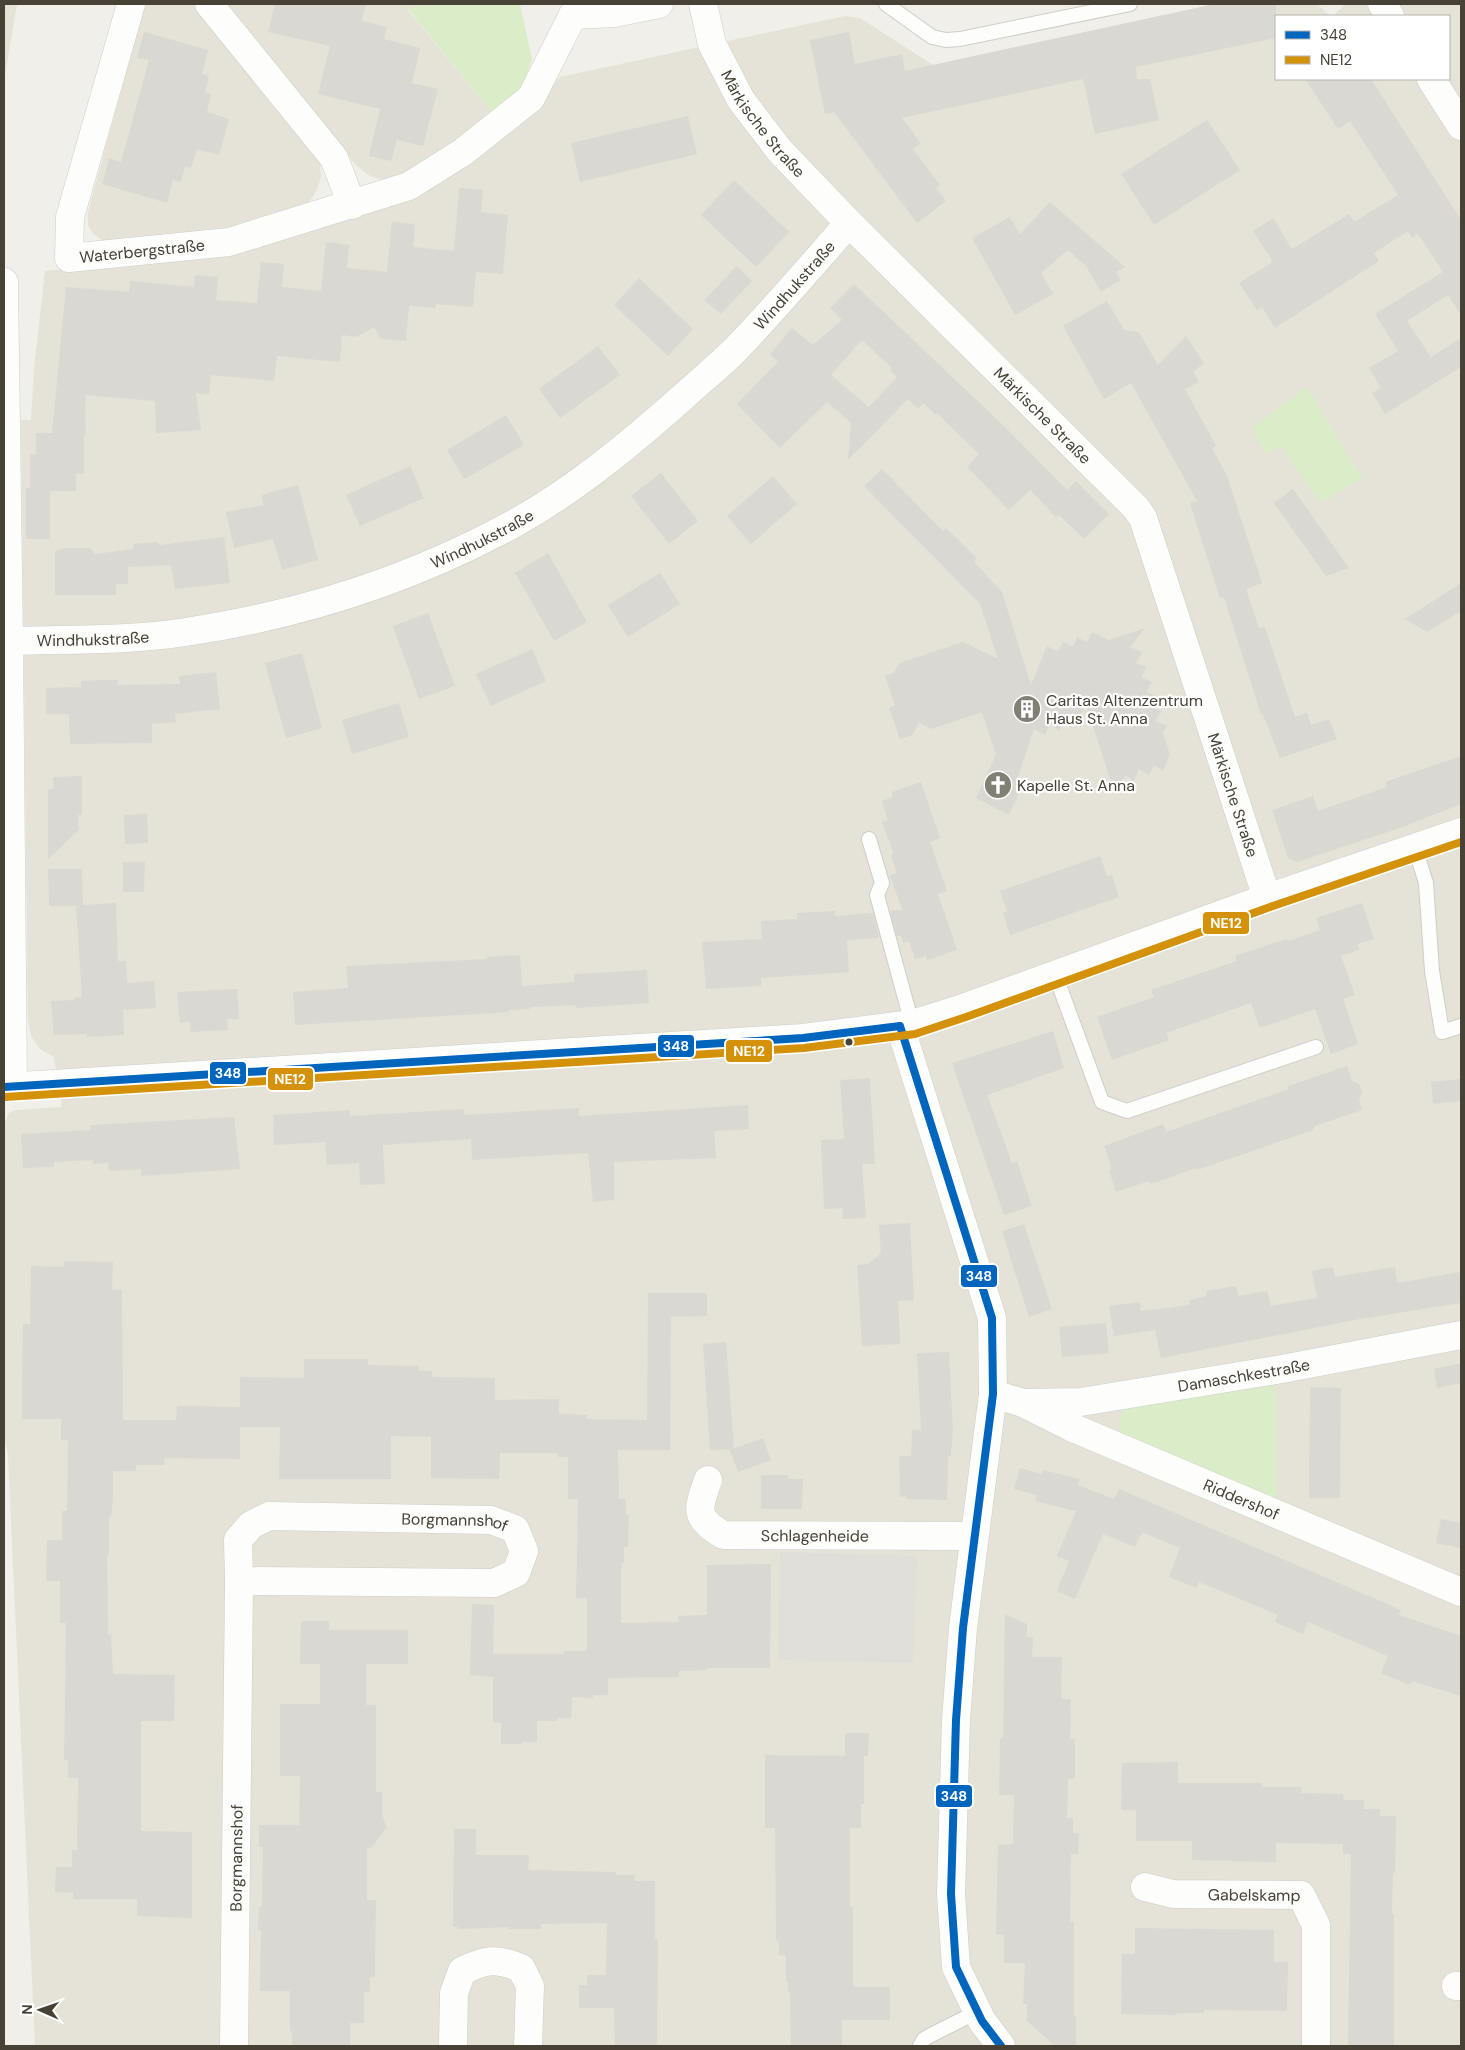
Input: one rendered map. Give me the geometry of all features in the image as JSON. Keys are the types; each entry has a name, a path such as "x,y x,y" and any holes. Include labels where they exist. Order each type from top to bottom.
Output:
{"street":[{"name":"Waterbergstraße","path":"131,4 70,217 69,258 229,242 409,186 463,152 531,98 572,9"},
{"path":"210,4 334,158 352,205"},
{"path":"572,9 614,12 659,4"},
{"name":"Märkische Straße","path":"703,4 712,44 741,100 780,151 849,223 1136,508 1143,518 1267,898"},
{"path":"1382,4 1389,15"},
{"path":"1432,80 1461,126"},
{"name":"Windhukstraße","path":"9,641 119,638 185,632 266,617 353,593 430,564 515,523 575,484 640,435 734,351 849,223"},
{"path":"4,282 9,641 8,1086 803,1038 906,1025 963,1008 1267,898 1461,832"},
{"path":"906,1025 992,1318 993,1394 963,1628 956,1720 951,1894 956,1967 978,2012 1001,2046"},
{"name":"Damaschkestraße","path":"1023,1403 1081,1402 1282,1369 1461,1335"},
{"path":"993,1394 1023,1403"},
{"name":"Riddershof","path":"1023,1403 1071,1427 1326,1533 1461,1592"},
{"name":"Schlagenheide","path":"708,1480 699,1507 706,1524 722,1534 974,1536"},
{"name":"Borgmannshof","path":"234,2046 238,1540 252,1525 269,1516 491,1520 515,1529 524,1551 516,1573 494,1583 239,1580"},
{"name":"Gabelskamp","path":"1145,1887 1173,1894 1301,1895 1316,1925 1316,2046"},
{"path":"453,2046 454,1993 462,1971 482,1961 506,1962 521,1968 530,1986 528,2046"}],"lane":[{"path":"886,4 932,37 946,40 970,37 1130,4"},
{"path":"869,839 882,883 877,895 906,1025"},
{"path":"1415,848 1426,884 1432,971 1442,1032 1461,1026"},
{"path":"1056,974 1102,1102 1128,1111 1316,1047"},
{"path":"920,2046 924,2039 930,2035 978,2012"}],"shaded area":[{"path":"4,4 17,4 4,82"},
{"path":"145,4 196,4 315,151 320,164 321,178 316,192 309,202 301,207 242,226 187,235 103,241 93,234 88,225 88,212"},
{"path":"225,4 428,4 407,9 493,114 413,172 385,180 370,176 356,165"},
{"path":"1215,4 1317,4 1329,15 1275,15 1275,80 1450,80 1450,15 1334,15 1345,4 1461,4 1461,2046 35,2046 8,1455 4,1436 4,1171 5,1122 9,1113 15,1110 62,1107 54,1057 40,1049 31,1036 28,1020 21,420 31,420 34,368 45,271 179,259 276,241 535,105 560,77 845,16 860,18 933,65"},
{"path":"780,1552 917,1556 913,1663 779,1660"}],"green space":[{"path":"428,4 520,4 532,59 523,85 493,114 407,8"},
{"path":"1307,387 1362,478 1320,503 1281,446 1265,453 1252,427"},
{"path":"1276,1378 1277,1503 1122,1438 1120,1420 1128,1403"}],"building":[{"path":"275,4 366,4 362,21 387,27 384,39 420,48 412,83 438,89 423,146 397,140 391,161 369,156 380,109 318,94 330,46 268,32"},
{"path":"1215,4 1276,4 1275,38 1136,67 1137,79 1150,79 1159,120 1095,134 1083,79 902,118 921,143 913,149 940,185 936,188 946,201 917,223 834,112 825,114 810,40 849,32 855,64 902,54 905,71"},
{"path":"144,32 208,50 202,74 209,76 205,92 211,94 207,112 229,119 219,155 197,149 191,168 185,166 181,182 173,180 167,203 102,184 109,158 121,162 149,60 137,58"},
{"path":"1306,80 1372,80 1461,220 1461,315 1448,295 1407,321 1431,357 1461,338 1461,367 1385,414 1372,393 1381,388 1369,368 1398,351 1375,314 1443,272 1418,234 1412,238 1408,231 1374,253 1379,261 1275,328 1262,307 1257,310 1239,283 1273,262 1253,231 1273,218 1292,249 1349,214 1354,222 1398,195 1350,121 1338,129"},
{"path":"688,116 697,154 580,182 571,143"},
{"path":"1207,120 1240,170 1154,225 1121,174"},
{"path":"734,180 789,232 756,267 701,215"},
{"path":"459,188 483,190 481,212 508,215 503,274 476,272 473,307 436,304 435,308 409,306 406,341 381,339 374,327 356,337 342,335 340,362 277,356 274,381 211,375 209,394 196,393 201,430 156,433 155,401 85,395 86,435 84,435 84,474 76,474 76,491 50,491 50,539 26,539 26,488 30,488 30,454 36,454 36,433 52,433 66,287 129,292 130,281 194,287 195,275 218,277 216,300 257,303 261,262 284,264 282,287 321,291 326,242 349,245 347,268 387,272 392,222 415,224 413,247 454,251"},
{"path":"1050,202 1125,267 1116,272 1121,280 1101,292 1086,266 1068,250 1041,273 1053,294 1015,315 972,238 1010,217 1020,234"},
{"path":"737,266 752,281 721,314 704,300"},
{"path":"639,278 693,329 668,356 614,305"},
{"path":"854,284 1005,427 1067,490 1076,481 1109,514 1084,539 1059,515 1056,517 1030,490 1009,510 967,467 979,454 937,413 936,415 923,403 918,409 908,399 848,460 851,423 827,402 780,448 737,404 778,362 770,354 792,328 813,345 842,320 830,308","holes":["862,340 892,368 890,370 897,377 869,407 831,375"]},
{"path":"1107,301 1124,330 1139,332 1158,365 1186,336 1204,363 1193,372 1199,382 1185,389 1216,446 1212,448 1227,476 1262,583 1246,589 1259,628 1265,627 1295,717 1307,713 1311,725 1329,719 1337,739 1280,758 1263,715 1261,715 1224,597 1220,598 1190,503 1197,501 1131,383 1104,399 1063,326"},
{"path":"598,346 620,375 560,418 539,389"},
{"path":"506,415 524,445 464,479 447,450"},
{"path":"410,466 424,498 360,526 346,495"},
{"name":"Caritas Altenzentrum Haus St. Anna","path":"882,469 943,531 946,528 977,558 974,562 1002,592 1031,685 1047,646 1058,652 1063,642 1073,647 1077,637 1087,642 1092,632 1109,640 1145,628 1130,647 1142,652 1136,663 1147,667 1141,677 1152,682 1146,692 1158,696 1151,707 1162,711 1155,721 1167,726 1163,733 1170,755 1163,771 1154,765 1149,775 1139,769 1134,781 1125,775 1115,794 1086,705 1073,726 1065,720 1059,731 1050,724 1045,735 1034,729 1017,779 1024,782 1009,815 976,798 996,755 982,712 931,729 919,722 913,735 900,739 889,708 895,705 885,676 893,673 900,663 963,642 998,659 980,604 864,486"},
{"path":"661,473 698,521 669,544 631,496"},
{"path":"773,476 797,504 751,544 727,516"},
{"path":"298,485 318,560 282,570 273,539 234,548 226,512 264,505 261,495"},
{"path":"1293,489 1349,568 1326,576 1274,503"},
{"path":"224,537 230,583 175,589 171,565 128,567 128,584 116,584 116,595 55,595 55,551 66,548 90,548 95,554 133,549 133,544 158,542 159,545"},
{"path":"548,553 587,622 554,641 515,573"},
{"path":"660,573 680,604 628,637 608,605"},
{"path":"1461,583 1461,611 1427,632 1405,619"},
{"path":"428,613 455,686 419,699 393,626"},
{"path":"532,649 546,681 491,706 476,674"},
{"path":"302,653 322,728 286,738 265,663"},
{"path":"216,672 220,709 175,714 176,722 152,724 152,743 70,744 69,714 46,714 46,688 81,687 81,681 99,680 117,680 117,685 180,684 179,676"},
{"path":"399,703 409,737 352,754 342,720"},
{"path":"1461,756 1461,804 1403,827 1297,862 1288,858 1272,810 1313,796 1318,811 1387,787 1385,782"},
{"path":"82,776 82,815 78,815 79,830 48,859 48,789 54,789 53,777"},
{"path":"921,782 940,838 930,842 947,891 938,894 957,950 927,960 926,956 915,959 909,941 903,943 901,936 897,936 890,911 902,910 890,875 897,873 891,855 894,854 882,822 888,820 882,801 893,797 892,792"},
{"path":"147,814 148,843 125,844 124,815"},
{"path":"1100,856 1107,876 1112,875 1119,897 1010,935 1003,913 1007,911 1000,891"},
{"path":"123,862 145,862 144,892 123,892"},
{"path":"48,869 82,869 83,905 116,903 118,961 126,961 127,983 154,981 156,1008 123,1010 124,1035 87,1037 87,1034 54,1035 51,1001 74,1000 74,998 82,997 76,906 49,906"},
{"path":"1362,903 1374,939 1357,944 1359,950 1341,956 1355,995 1343,999 1358,1044 1331,1054 1315,1009 1260,1028 1251,1003 1166,1033 1169,1040 1112,1060 1097,1017 1154,997 1151,990 1237,961 1235,956 1320,930 1316,918"},
{"path":"835,911 835,916 873,913 879,938 847,940 849,972 761,978 761,986 706,989 702,942 762,939 761,921 797,919 797,913"},
{"path":"520,955 522,986 574,982 574,974 647,970 649,1003 576,1008 576,1005 530,1007 530,1009 509,1010 509,1012 295,1025 293,992 348,988 346,966 487,959 487,957"},
{"path":"237,989 239,1019 227,1019 228,1030 191,1032 190,1022 180,1023 177,992"},
{"path":"1053,1031 1064,1068 987,1095 1012,1163 1017,1161 1032,1206 1004,1215 952,1063"},
{"path":"1347,1066 1352,1081 1359,1084 1362,1092 1359,1099 1362,1110 1315,1126 1313,1130 1197,1170 1196,1168 1151,1184 1149,1181 1116,1192 1109,1170 1112,1169 1104,1146 1163,1124 1166,1132 1289,1089 1288,1086"},
{"path":"870,1078 875,1164 862,1164 866,1218 843,1219 842,1208 824,1209 821,1140 844,1139 840,1080"},
{"path":"1461,1079 1461,1101 1433,1104 1431,1082"},
{"path":"748,1105 749,1129 714,1131 716,1158 614,1162 614,1200 593,1202 588,1153 472,1160 471,1139 383,1145 385,1184 360,1185 359,1163 327,1165 325,1142 274,1145 273,1115 349,1110 350,1116 464,1109 464,1115 579,1108 579,1116"},
{"path":"234,1117 240,1169 141,1176 141,1169 109,1171 108,1163 93,1164 93,1160 54,1162 54,1167 23,1168 21,1134 91,1130 91,1125"},
{"path":"910,1223 914,1300 898,1301 900,1344 862,1346 857,1265 868,1264 881,1253 879,1225"},
{"path":"1024,1224 1052,1309 1029,1317 1002,1231"},
{"path":"64,1261 113,1262 112,1290 122,1290 123,1420 176,1420 177,1406 240,1407 240,1459 165,1458 164,1465 136,1465 136,1471 113,1471 113,1499 111,1517 109,1517 109,1555 107,1555 108,1635 111,1635 113,1674 175,1675 174,1721 141,1721 141,1831 192,1832 192,1918 137,1916 137,1899 73,1899 73,1893 55,1892 56,1867 72,1867 72,1850 77,1850 78,1778 68,1778 68,1760 64,1760 66,1623 60,1623 60,1581 46,1581 47,1540 62,1540 62,1511 67,1511 68,1440 61,1440 61,1419 22,1419 23,1324 30,1324 31,1266 64,1267"},
{"path":"1333,1267 1335,1277 1395,1267 1397,1283 1461,1272 1461,1303 1360,1319 1161,1358 1155,1330 1114,1336 1109,1306 1140,1302 1141,1311 1190,1305 1189,1300 1206,1296 1206,1291 1236,1286 1238,1296 1267,1291 1271,1306 1317,1298 1312,1271"},
{"path":"648,1293 707,1293 707,1316 671,1317 670,1450 618,1450 619,1499 626,1499 626,1515 629,1515 628,1547 624,1547 624,1563 621,1563 621,1623 679,1622 678,1616 707,1615 707,1565 771,1564 770,1668 706,1668 706,1670 679,1671 679,1677 608,1678 608,1695 593,1695 593,1698 572,1697 571,1718 557,1718 557,1721 537,1721 537,1742 501,1744 501,1723 493,1723 493,1677 470,1675 472,1604 494,1605 493,1654 564,1654 564,1651 587,1651 587,1598 576,1598 578,1499 568,1499 568,1457 558,1457 558,1453 500,1453 499,1479 431,1478 431,1437 391,1436 391,1479 279,1479 280,1427 240,1427 240,1377 304,1378 304,1359 368,1359 368,1365 419,1366 419,1371 432,1371 432,1377 495,1378 495,1400 559,1399 559,1414 587,1415 587,1419 647,1420"},
{"path":"1106,1323 1109,1353 1062,1357 1059,1327"},
{"path":"726,1342 734,1449 710,1450 703,1344"},
{"path":"949,1352 953,1429 951,1456 948,1456 947,1500 906,1499 906,1496 900,1497 899,1456 911,1456 912,1430 921,1430 917,1353"},
{"path":"1461,1363 1461,1383 1437,1388 1434,1369"},
{"path":"1310,1387 1341,1388 1340,1498 1309,1498"},
{"path":"763,1438 771,1460 738,1472 730,1450"},
{"path":"1020,1468 1042,1474 1043,1470 1080,1479 1078,1485 1114,1499 1119,1489 1401,1610 1399,1615 1461,1636 1461,1696 1412,1681 1410,1685 1381,1673 1388,1656 1308,1622 1303,1634 1275,1622 1278,1615 1199,1582 1196,1588 1169,1577 1180,1548 1142,1532 1135,1547 1103,1534 1075,1599 1057,1591 1069,1561 1057,1556 1076,1511 1035,1501 1037,1495 1014,1489"},
{"path":"761,1475 788,1475 788,1479 803,1479 802,1509 761,1509"},
{"path":"1441,1519 1461,1523 1461,1548 1436,1543"},
{"path":"1005,1614 1027,1624 1027,1637 1033,1637 1032,1657 1062,1657 1061,1699 1071,1699 1070,1739 1075,1739 1075,1779 1068,1779 1067,1818 1073,1818 1073,1833 1079,1833 1078,1854 1071,1854 1070,1922 1074,1922 1074,2016 1076,2016 1076,2046 1055,2046 1027,2021 1027,2004 1023,2004 1025,1963 1004,1963 1004,1935 996,1934 998,1845 1013,1844 1014,1795 999,1795 1000,1738 1003,1738"},
{"path":"301,1621 329,1621 329,1630 408,1630 408,1664 366,1664 366,1705 376,1705 376,1792 382,1792 382,1816 387,1827 371,1848 367,1848 367,1900 376,1900 375,1976 370,1977 370,1992 364,1992 364,2023 350,2023 350,2046 292,2046 290,1991 260,1991 261,1930 258,1930 259,1907 262,1907 263,1847 259,1847 259,1825 299,1825 300,1776 280,1776 280,1704 320,1704 320,1664 300,1664"},
{"path":"845,1733 869,1733 868,1756 845,1756"},
{"path":"765,1755 864,1756 864,1804 861,1804 861,1828 850,1828 850,1907 853,1907 853,1987 890,1987 890,2020 842,2020 842,2046 791,2046 790,1992 788,1992 788,1982 786,1982 786,1956 779,1955 779,1940 776,1941 775,1828 765,1828"},
{"path":"1178,1762 1178,1783 1262,1783 1262,1787 1301,1787 1301,1793 1343,1794 1344,1800 1364,1800 1364,1809 1380,1809 1380,1816 1396,1816 1392,1913 1394,1915 1394,2046 1348,2046 1351,1854 1343,1854 1343,1844 1276,1843 1276,1862 1192,1860 1192,1841 1136,1841 1136,1810 1121,1810 1122,1763"},
{"path":"454,1829 476,1829 476,1855 529,1855 528,1870 616,1872 616,1875 635,1875 635,1881 655,1881 655,1939 658,1939 657,2046 615,2046 614,2008 579,2008 579,1985 587,1985 587,1975 606,1975 607,1923 541,1924 541,1929 509,1929 510,1927 458,1929 458,1927 453,1927"},
{"path":"1135,1928 1274,1930 1274,1962 1288,1962 1287,2011 1204,2010 1204,2013 1177,2013 1176,2015 1121,2014 1122,1954 1135,1954"}],"transit line":[{"name":"NE12","path":"5,1097 804,1048 915,1034 1270,907 1461,842"},
{"name":"348","path":"900,1026 992,1318 993,1394 963,1628 956,1720 951,1894 956,1967 982,2021 1001,2046"},
{"name":"348","path":"4,1087 803,1038 900,1026"}],"place":[{"name":"Caritas Altenzentrum Haus St. Anna","path":"1027,709"},
{"name":"Kapelle St. Anna","path":"998,785"}]}
